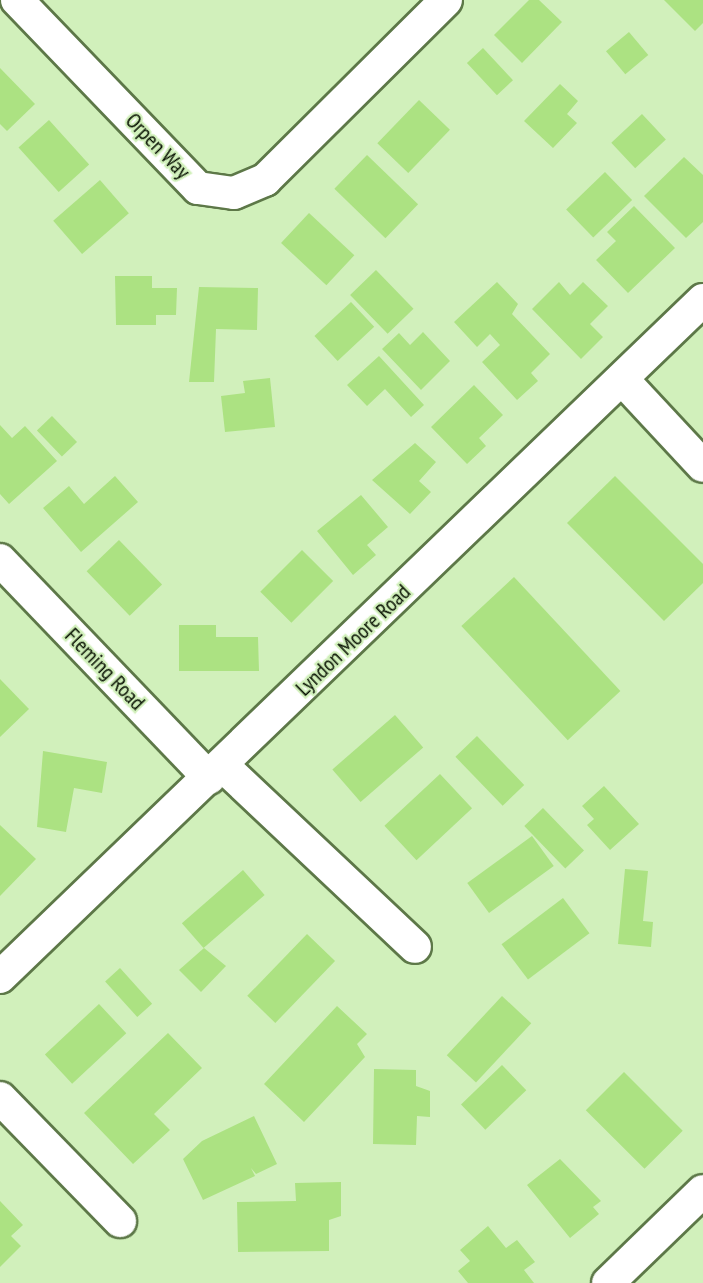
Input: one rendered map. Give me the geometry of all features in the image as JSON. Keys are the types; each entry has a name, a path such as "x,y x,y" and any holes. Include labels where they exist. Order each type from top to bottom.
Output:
{"street":[{"name":"Orpen Way","path":"17,0 198,188 234,193 265,180 446,0"},
{"name":"Lyndon Moore Road","path":"0,977 216,772 703,300"},
{"path":"623,380 703,466"},
{"name":"Fleming Road","path":"0,560 216,772 415,947"},
{"path":"0,1098 120,1221"},
{"path":"608,1283 703,1191"}],"building":[{"path":"529,0 539,0 562,22 522,63 494,35"},
{"path":"664,0 703,0 703,23 695,31"},
{"path":"629,32 648,55 625,74 606,51"},
{"path":"483,48 513,80 497,95 467,63"},
{"path":"0,68 35,104 7,131 0,124"},
{"path":"560,84 578,101 567,114 577,123 553,148 524,121"},
{"path":"419,100 450,130 408,173 377,143"},
{"path":"642,114 666,140 635,168 611,143"},
{"path":"49,120 89,165 59,192 19,147"},
{"path":"367,155 418,204 385,238 334,189"},
{"path":"684,157 703,175 703,222 686,238 644,196"},
{"path":"605,172 632,200 593,238 566,210"},
{"path":"100,180 129,213 82,254 53,221"},
{"path":"634,206 675,248 628,293 596,260 616,241 607,232"},
{"path":"309,213 354,255 326,285 281,243"},
{"path":"376,270 414,309 388,334 350,295"},
{"path":"115,276 152,276 152,288 177,288 176,315 156,315 156,325 116,325"},
{"path":"497,282 518,304 512,314 550,354 531,373 538,381 517,400 482,362 500,345 490,334 477,347 454,322"},
{"path":"559,282 570,295 583,282 608,306 590,324 603,337 581,359 532,309"},
{"path":"199,287 258,288 257,330 216,329 214,382 189,382"},
{"path":"351,302 374,327 338,361 314,336"},
{"path":"423,332 450,361 421,390 382,349 399,333 410,345"},
{"path":"379,356 424,405 411,417 385,389 367,406 347,385"},
{"path":"270,378 275,427 225,432 221,396 245,393 243,381"},
{"path":"474,385 503,415 479,438 486,446 467,464 431,427"},
{"path":"52,416 77,442 62,456 37,431"},
{"path":"0,425 12,438 25,426 57,461 9,504 0,494"},
{"path":"415,443 436,462 419,481 431,492 410,514 372,480"},
{"path":"115,476 138,502 81,552 43,508 69,486 84,504"},
{"path":"615,476 703,564 703,583 664,621 567,523"},
{"path":"361,495 388,527 367,545 376,555 353,575 317,531"},
{"path":"119,540 162,585 130,616 87,571"},
{"path":"302,550 333,581 291,623 260,592"},
{"path":"514,577 620,691 568,740 461,626"},
{"path":"179,625 216,625 216,637 258,637 259,671 179,671"},
{"path":"0,679 29,709 0,737"},
{"path":"395,715 423,747 361,802 332,769"},
{"path":"477,736 524,785 503,806 455,757"},
{"path":"43,751 107,762 102,793 74,788 66,832 37,827"},
{"path":"440,774 472,808 416,860 384,826"},
{"path":"604,786 639,824 610,850 587,825 594,819 582,806"},
{"path":"543,808 584,850 565,869 524,826"},
{"path":"0,825 36,859 0,896"},
{"path":"532,836 554,866 489,913 467,883"},
{"path":"625,869 648,871 643,921 653,922 651,947 618,944"},
{"path":"243,870 265,895 204,948 182,923"},
{"path":"563,898 589,933 528,979 502,944"},
{"path":"307,934 335,961 275,1023 247,996"},
{"path":"204,948 226,966 201,992 179,970"},
{"path":"120,968 152,1004 137,1017 105,981"},
{"path":"502,996 531,1023 476,1083 447,1055"},
{"path":"99,1004 126,1033 72,1084 45,1054"},
{"path":"337,1006 367,1034 357,1044 365,1057 304,1122 264,1084"},
{"path":"168,1033 202,1068 154,1114 170,1130 133,1164 84,1113"},
{"path":"502,1065 526,1090 485,1130 461,1105"},
{"path":"374,1069 416,1070 416,1086 430,1091 430,1117 417,1116 416,1145 373,1144"},
{"path":"624,1072 683,1131 645,1169 586,1110"},
{"path":"254,1116 277,1164 256,1174 251,1168 255,1176 203,1200 183,1159 202,1141"},
{"path":"560,1159 601,1201 593,1207 599,1214 570,1238 527,1185"},
{"path":"341,1182 341,1216 329,1220 329,1251 238,1252 237,1202 296,1201 295,1183"},
{"path":"0,1201 23,1225 11,1236 21,1246 0,1267"},
{"path":"488,1226 506,1248 517,1240 535,1262 524,1270 534,1283 468,1283 458,1271 470,1261 460,1250"}]}
